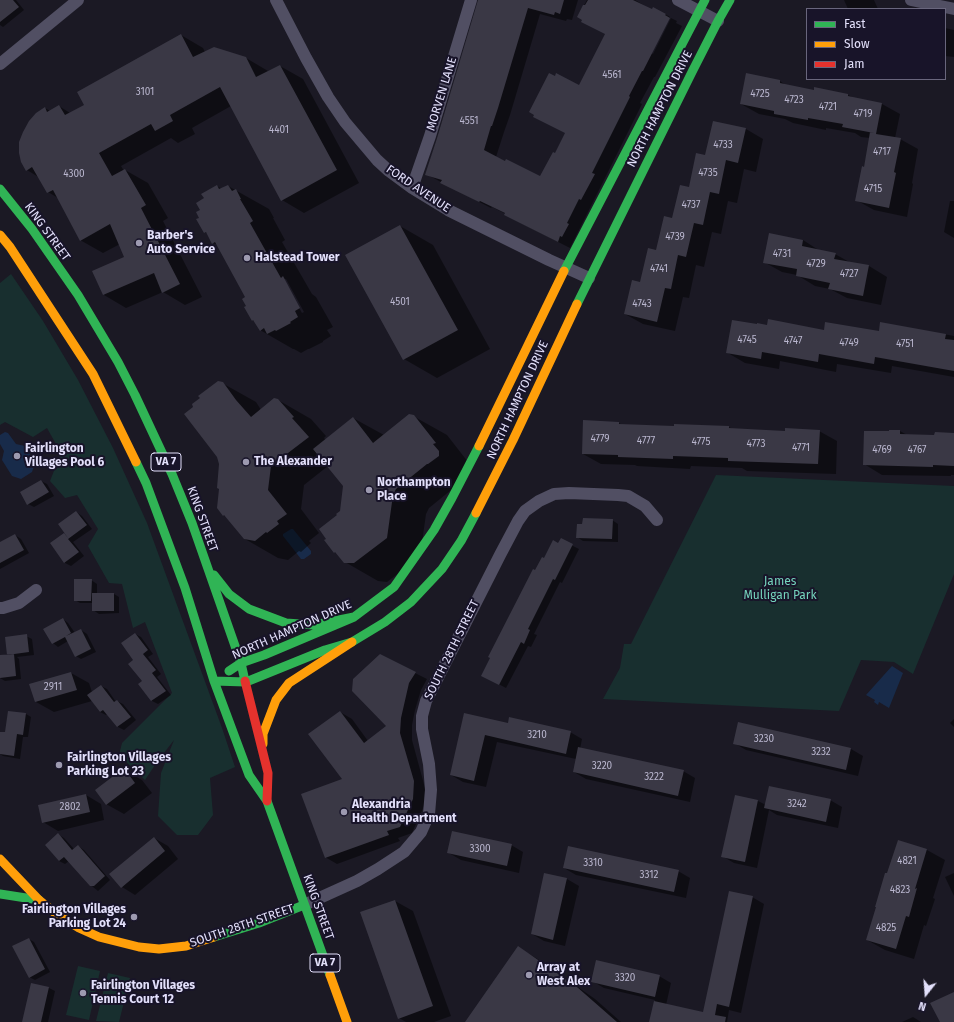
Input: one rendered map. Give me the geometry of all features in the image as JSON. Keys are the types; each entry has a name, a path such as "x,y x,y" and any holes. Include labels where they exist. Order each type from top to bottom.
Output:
{"street":[{"path":"0,64 78,0"},
{"name":"FORD AVENUE","path":"276,0 328,97 345,122 377,160 389,171 412,188 448,210 589,278"},
{"name":"MORVEN LANE","path":"412,188 430,136 471,0"},
{"path":"678,0 718,21"},
{"name":"NORTH HAMPTON DRIVE","path":"214,681 241,663 354,618 394,587 434,530 452,498 488,428 566,267 705,0"},
{"name":"NORTH HAMPTON DRIVE","path":"214,681 246,682 325,650 352,642 384,622 411,602 442,569 461,541 479,508 513,440 589,278 718,21 730,0"},
{"path":"911,0 954,9"},
{"name":"KING STREET","path":"0,189 32,229 78,295 118,362 172,474 192,523 241,663 268,773 267,801"},
{"name":"KING STREET","path":"0,235 10,247 93,374 146,483 186,588 214,681 249,775 267,801 347,1022"},
{"name":"SOUTH 28TH STREET","path":"0,859 38,900 79,928 99,937 139,947 159,949 186,946 259,923 357,881 404,852 421,832 428,814 431,790 429,764 422,729 422,716 426,700 500,555 518,522 526,511 539,501 554,494 583,493 618,495 628,496 645,506 657,520"},
{"path":"206,566 229,594 249,609 266,616 286,623 314,625 354,618"},
{"path":"0,608 19,603 36,590"},
{"path":"262,750 263,734 269,716 276,700 289,683 352,642"},
{"path":"0,894 38,900"}],"green space":[{"path":"11,274 43,321 78,380 113,448 147,523 235,767 210,778 213,815 198,835 177,835 158,816 161,773 174,740 145,780 119,755 122,743 172,693 145,622 133,628 122,584 109,583 88,546 98,529 77,495 65,498 50,481 61,453 47,428 33,437 5,422 0,425 0,283"},
{"name":"James Mulligan Park","path":"716,475 954,486 954,574 913,674 894,662 861,660 839,711 603,699 620,668 624,644 631,644"},
{"name":"Fairlington Villages Tennis Court 12","path":"78,966 100,971 89,1020 66,1015"},
{"path":"108,973 130,978 119,1022 96,1021"}],"water":[{"name":"Fairlington Villages Pool 6","path":"5,432 8,433 16,444 25,446 35,463 32,472 21,479 12,476 2,460 4,451 0,444 0,435"},
{"path":"293,529 311,551 311,554 304,559 301,559 283,536 283,534"},
{"path":"892,666 903,673 889,708 879,702 878,705 874,702 875,700 866,695"}],"building":[{"path":"0,0 13,0 19,7 0,22"},
{"path":"478,0 564,0 560,14 555,12 554,15 528,8 484,150 540,176 553,152 555,153 565,133 533,117 534,115 529,112 549,73 555,76 556,73 579,85 605,34 581,22 582,20 577,17 583,5 585,5 588,0 633,0 652,9 653,7 670,18 629,96 630,97 592,173 595,174 581,200 579,199 567,223 569,224 562,237 560,236 558,242 504,215 505,213 440,183 442,180 425,175"},
{"path":"181,34 193,57 214,47 246,57 256,77 280,65 337,170 281,201 220,87 170,115 173,121 155,131 151,124 99,153 112,176 125,169 146,205 141,208 180,284 162,293 154,273 103,295 92,271 124,257 110,224 80,241 53,190 47,193 32,167 26,171 21,162 19,142 29,121 36,113 45,107 47,112 59,105 65,115 84,105 77,92"},
{"path":"746,73 780,80 780,83 814,90 814,87 882,103 876,134 901,138 889,208 855,201 862,166 864,167 870,132 842,127 843,124 774,114 774,111 740,104"},
{"path":"713,121 746,128 738,163 726,160 719,194 710,192 703,225 694,223 686,257 678,255 671,289 665,288 657,322 624,314 632,280 640,282 648,248 656,250 664,216 672,218 680,185 689,187 696,153 705,155"},
{"name":"Halstead Tower","path":"217,185 219,189 228,185 232,191 236,189 253,221 250,223 281,278 283,276 300,308 295,311 298,317 290,322 291,323 276,331 275,330 267,334 264,328 260,331 253,320 252,321 244,307 246,306 242,299 245,297 215,242 212,244 206,232 204,233 196,219 199,218 196,212 200,210 196,203 204,198 201,194"},
{"path":"400,225 458,330 403,360 345,255"},
{"path":"769,233 803,240 802,246 836,253 834,259 869,265 863,296 828,289 830,283 796,276 797,269 763,263"},
{"path":"768,319 824,330 825,322 879,331 880,322 946,334 945,339 954,340 954,371 875,357 874,364 819,354 818,362 762,352 761,359 726,353 732,320 767,325"},
{"name":"The Alexander","path":"218,381 223,382 251,417 274,398 278,399 309,437 271,466 268,490 287,514 277,521 279,524 255,541 244,539 217,508 219,464 217,457 184,414 193,407 192,404 200,398 198,396"},
{"name":"Northampton Place","path":"409,414 414,415 436,443 433,444 439,451 439,456 396,489 393,495 387,538 354,563 344,563 324,540 326,539 319,529 340,511 343,486 313,449 353,417 373,443"},
{"path":"583,420 619,422 619,424 729,426 729,428 785,431 785,428 820,430 818,464 728,461 728,458 673,456 673,459 582,454"},
{"path":"900,430 900,434 934,435 935,432 954,433 954,466 933,465 933,467 863,465 864,431"},
{"path":"41,480 49,492 27,505 20,492"},
{"path":"76,511 87,525 68,539 79,552 64,563 50,543 64,533 68,538 58,524"},
{"path":"583,518 613,519 612,539 576,538 577,524 582,524"},
{"path":"15,534 24,550 0,563 0,542"},
{"path":"561,538 573,544 555,580 553,579 528,629 530,630 524,644 521,642 499,685 481,676 490,658 488,657 533,569 535,570 542,557 544,558 553,540 558,543"},
{"path":"74,579 92,579 91,601 74,601"},
{"path":"92,593 114,593 114,611 92,611"},
{"path":"63,618 71,633 66,636 81,629 91,649 75,657 65,637 52,644 43,629"},
{"path":"135,633 148,650 143,654 156,670 152,673 166,691 151,701 138,684 142,681 128,664 133,660 121,643"},
{"path":"27,634 29,652 7,655 5,637"},
{"path":"14,654 16,676 0,678 0,655"},
{"path":"380,654 416,672 409,683 401,718 400,733 414,781 413,799 400,827 387,831 389,835 325,858 301,794 342,779 308,734 340,711 364,743 386,726 352,691 353,679"},
{"path":"71,672 77,690 35,702 29,684"},
{"path":"101,685 114,702 117,700 131,717 117,727 103,710 100,712 87,695"},
{"path":"8,711 26,713 23,735 17,734 14,756 0,754 0,732 5,732"},
{"path":"464,713 508,723 509,717 571,731 566,754 485,735 474,781 450,775"},
{"path":"738,722 851,748 846,770 733,744"},
{"path":"578,747 684,770 678,796 573,772"},
{"path":"124,768 135,783 106,805 95,790"},
{"path":"769,786 831,799 826,822 764,808"},
{"path":"86,794 90,812 42,823 38,805"},
{"path":"735,795 758,800 745,862 721,857"},
{"path":"452,831 512,844 507,866 447,853"},
{"path":"58,833 72,850 78,845 105,876 94,886 90,886 64,857 59,861 45,845"},
{"path":"154,837 165,851 121,888 109,874"},
{"path":"898,840 927,849 915,889 917,888 909,917 906,916 896,949 866,940 885,873 887,873"},
{"path":"568,846 679,870 674,892 563,868"},
{"path":"544,873 567,878 553,940 531,934"},
{"path":"729,891 753,896 729,1007 717,1004 715,1015 726,1017 725,1022 649,1022 654,1001 703,1012"},
{"path":"395,900 433,1006 398,1019 360,912"},
{"path":"29,938 45,969 29,978 12,946"},
{"name":"Array at West Alex","path":"518,946 577,987 617,1022 465,1022"},
{"path":"596,960 660,975 655,997 591,982"},
{"path":"31,983 49,987 41,1022 22,1022"},
{"path":"954,992 954,1022 940,1022 930,1003"}],"traffic: fast":[{"path":"564,271 705,0"},
{"path":"577,304 692,72 730,0"},
{"path":"0,189 32,229 78,295 118,362 135,395 172,474 192,523 241,663 245,681"},
{"path":"229,671 241,663 264,655 354,617 394,587 434,530 479,446"},
{"path":"136,462 146,483 185,588 214,681 249,775 267,801 330,975"},
{"path":"214,681 246,682 325,650 352,642 385,622 411,602 442,569 461,541 476,513"},
{"path":"214,575 229,594 249,609 286,623 314,625 354,617"},
{"path":"0,894 39,900"},
{"path":"214,937 259,923 304,905"}],"traffic: slow":[{"path":"0,235 10,247 93,374 136,462"},
{"path":"479,446 564,271"},
{"path":"476,513 513,440 577,304"},
{"path":"263,744 263,734 276,700 289,683 352,642"},
{"path":"0,859 39,900 55,913 79,928 99,937 139,947 159,949 186,946 214,937"},
{"path":"330,975 347,1022"}],"traffic: jam":[{"path":"245,681 268,773 267,801"}],"place":[{"name":"Barber's Auto Service","path":"139,243"},
{"name":"Halstead Tower","path":"247,258"},
{"name":"Fairlington Villages Pool 6","path":"17,456"},
{"name":"The Alexander","path":"246,462"},
{"name":"Northampton Place","path":"369,490"},
{"name":"Fairlington Villages Parking Lot 23","path":"59,765"},
{"name":"Alexandria Health Department","path":"344,812"},
{"name":"Fairlington Villages Parking Lot 24","path":"134,917"},
{"name":"Array at West Alex","path":"529,975"},
{"name":"Fairlington Villages Tennis Court 12","path":"83,993"}]}
